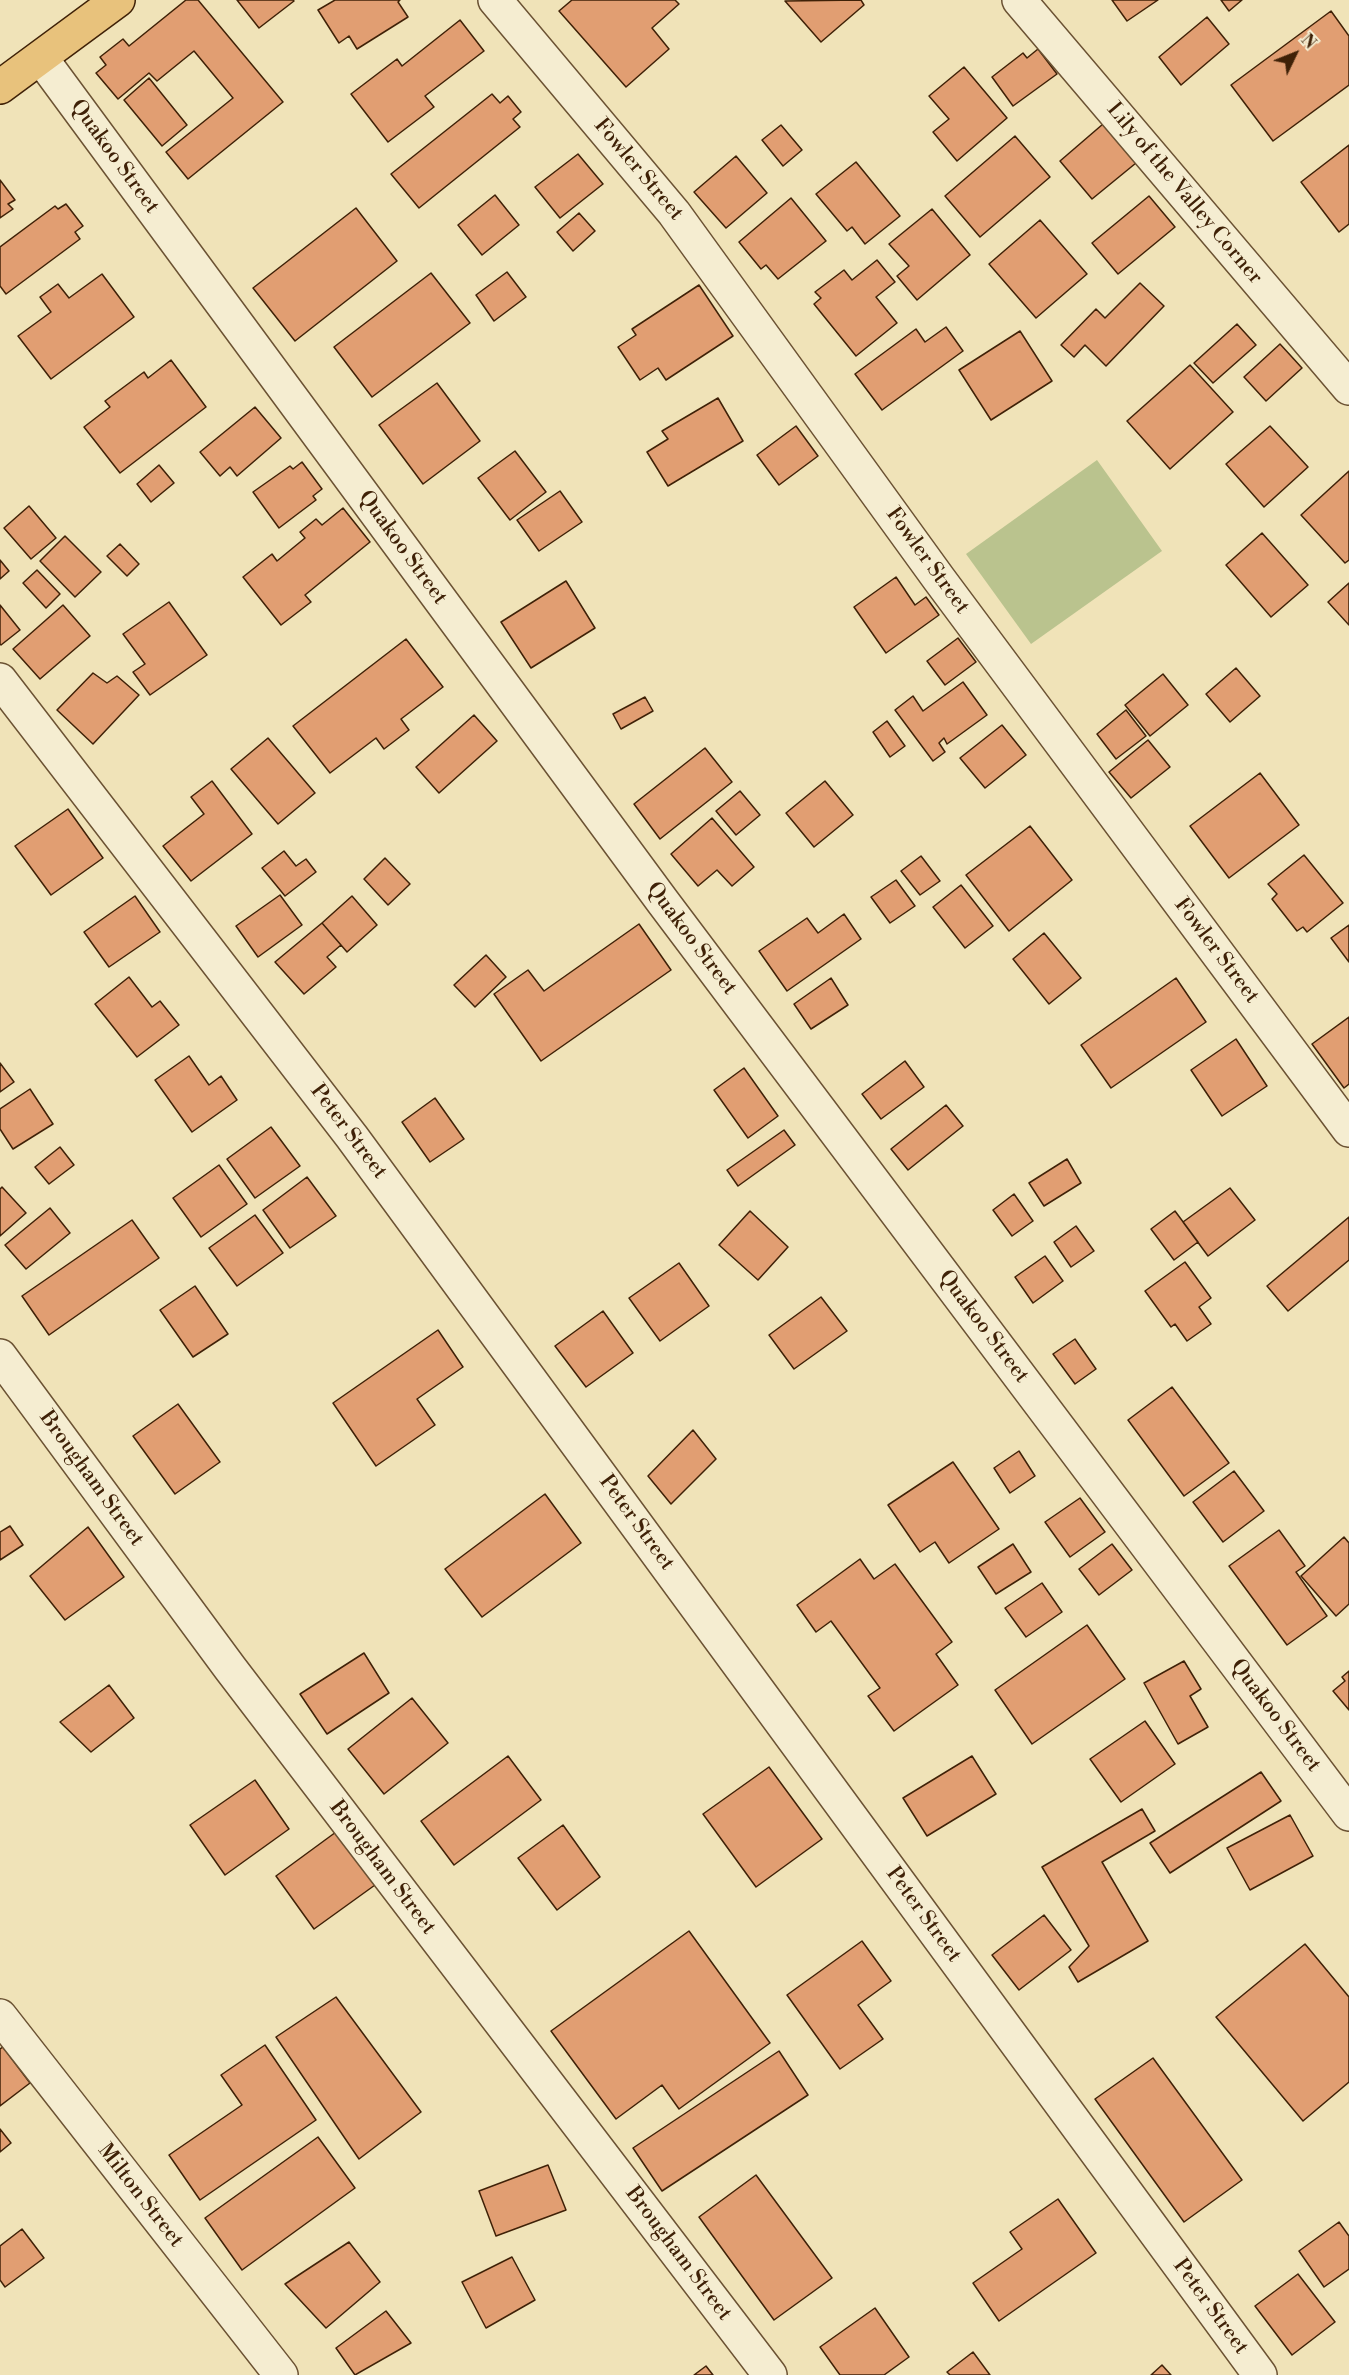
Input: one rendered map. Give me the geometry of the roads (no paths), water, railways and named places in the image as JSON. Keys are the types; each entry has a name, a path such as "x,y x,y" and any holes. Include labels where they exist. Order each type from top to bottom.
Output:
{"main road":[{"path":"0,87 118,0"}],"street":[{"name":"Fowler Street","path":"495,0 674,213 939,579 1349,1130"},
{"name":"Lily of the Valley Corner","path":"1019,0 1349,388"},
{"name":"Quakoo Street","path":"40,58 663,902 1349,1814"},
{"name":"Peter Street","path":"0,680 359,1146 1260,2375"},
{"name":"Brougham Street","path":"0,1356 230,1668 770,2375"},
{"name":"Milton Street","path":"0,2016 281,2375"}]}
